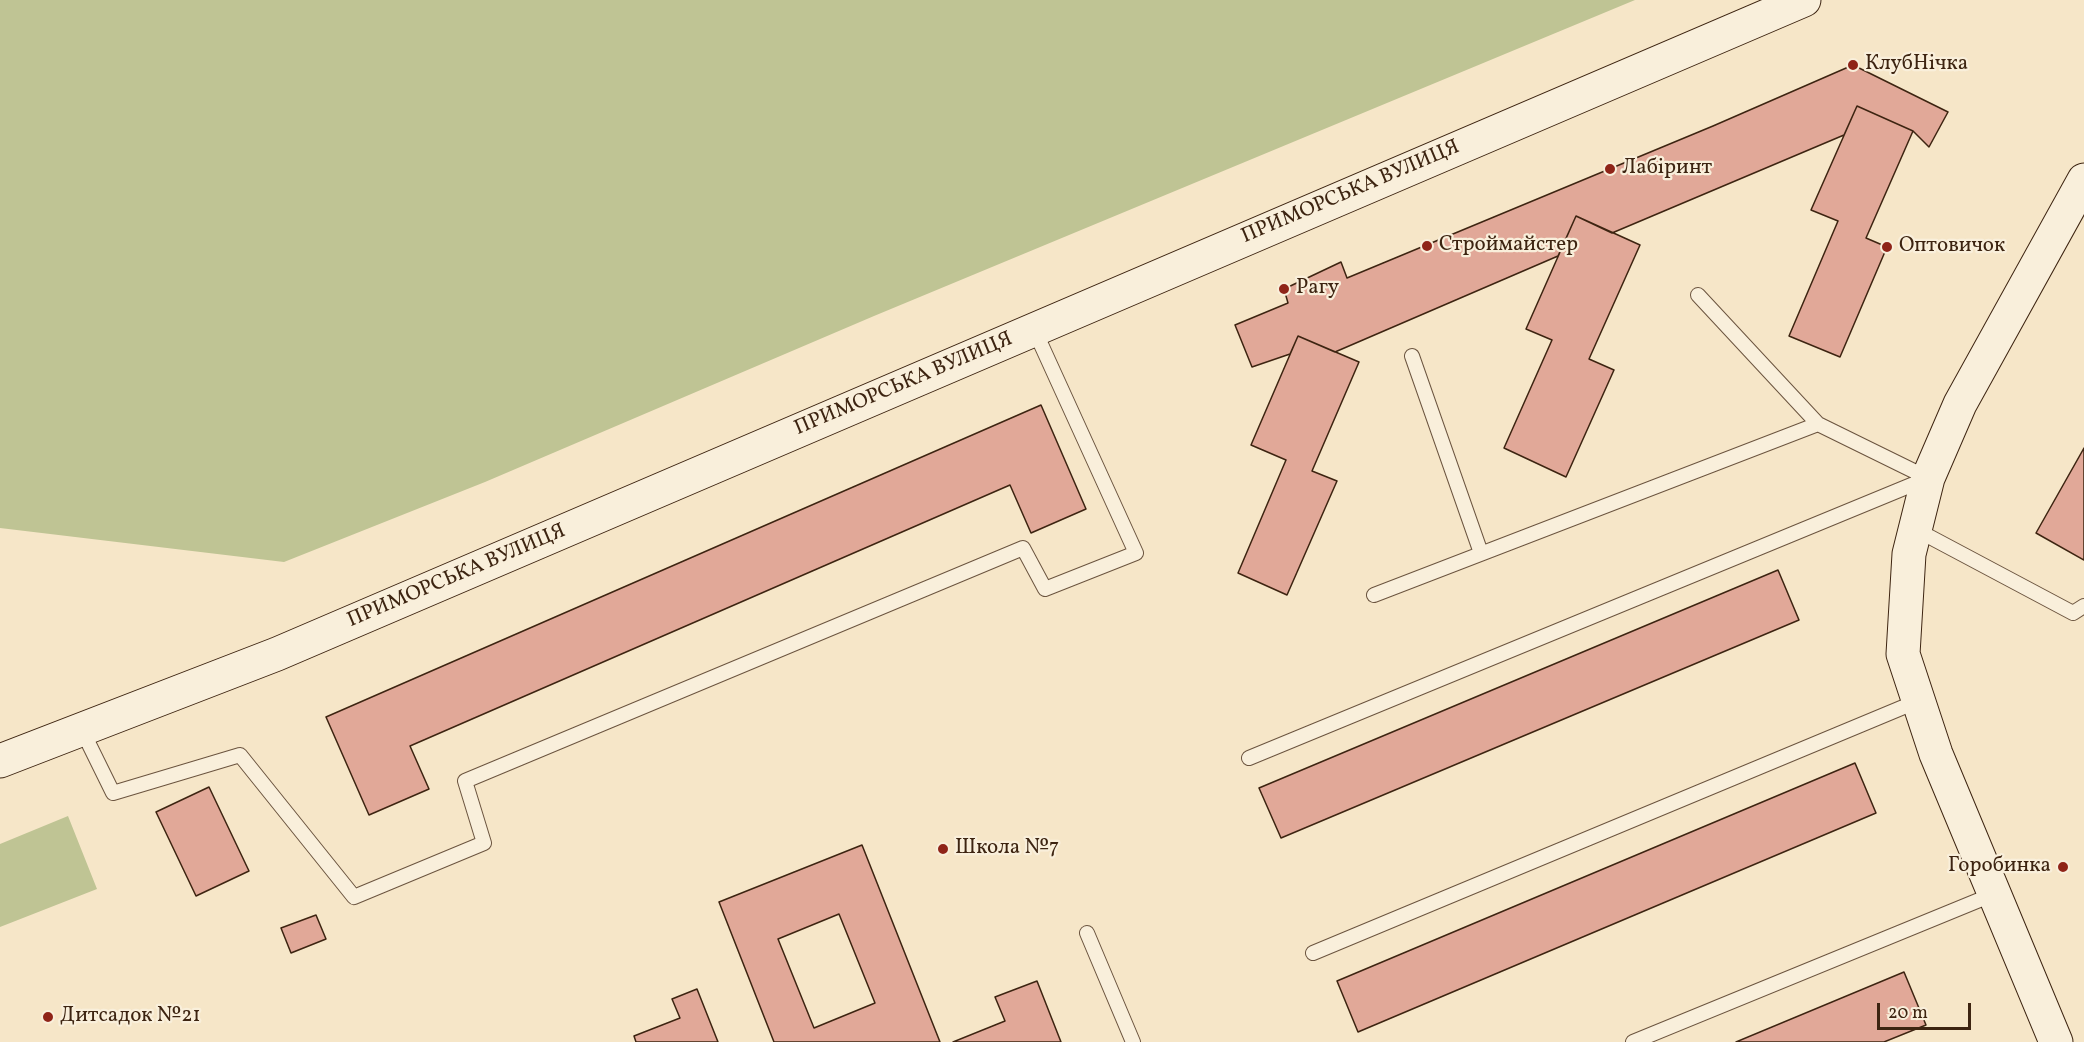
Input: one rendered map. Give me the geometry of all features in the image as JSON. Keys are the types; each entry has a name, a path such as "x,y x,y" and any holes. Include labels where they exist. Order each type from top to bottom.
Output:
{"street":[{"name":"ПРИМОРСЬКА ВУЛИЦЯ","path":"0,761 277,654 1804,0"},
{"path":"2056,1042 1936,754 1903,654 1909,554 1928,478 1960,404 2084,180"}],"lane":[{"path":"1698,295 1818,424 1928,478"},
{"path":"82,730 113,792 240,755 354,897 484,843 465,781 1023,548 1046,589 1136,553 1034,329"},
{"path":"1412,356 1481,554"},
{"path":"1374,595 1818,424"},
{"path":"1249,758 1928,478"},
{"path":"1915,529 2073,614 2084,606"},
{"path":"1313,953 1918,701"},
{"path":"1633,1042 1994,894"},
{"path":"1087,933 1133,1042"}],"green space":[{"path":"0,0 1635,0 874,316 485,482 284,562 0,528"},
{"path":"68,816 97,889 0,927 0,844"}],"building":[{"path":"1853,65 1948,112 1929,147 1913,131 1857,106 1844,135 1612,233 1576,216 1558,256 1335,352 1298,336 1290,354 1252,367 1235,325 1288,303 1284,289 1341,262 1347,278 1713,126"},
{"path":"1857,106 1913,131 1866,238 1887,247 1840,357 1789,336 1838,221 1811,210"},
{"path":"1576,216 1640,245 1589,359 1614,370 1566,477 1504,448 1552,340 1526,329"},
{"path":"1298,336 1359,362 1312,471 1337,481 1287,595 1238,573 1286,460 1251,445"},
{"path":"1041,405 1086,509 1031,533 1010,485 410,746 429,789 369,815 326,717"},
{"path":"2084,448 2084,560 2036,533"},
{"path":"1778,570 1799,620 1281,838 1259,788"},
{"path":"1855,763 1876,813 1358,1032 1337,981"},
{"path":"209,787 249,871 196,896 156,812"},
{"path":"862,845 940,1042 774,1042 719,902","holes":["839,914 875,1003 814,1028 778,939"]},
{"path":"316,915 326,939 291,953 281,928"},
{"path":"1904,972 1926,1025 1884,1042 1736,1042"},
{"path":"1037,981 1061,1042 953,1042 1005,1021 995,997"},
{"path":"697,989 718,1042 636,1042 634,1036 680,1018 672,999"}],"place":[{"name":"КлубНічка","path":"1853,65"},
{"name":"Лабіринт","path":"1610,169"},
{"name":"Строймайстер","path":"1427,246"},
{"name":"Оптовичок","path":"1887,247"},
{"name":"Рагу","path":"1284,289"},
{"name":"Школа №7","path":"943,849"},
{"name":"Горобинка","path":"2063,867"},
{"name":"Дитсадок №21","path":"48,1017"}]}
